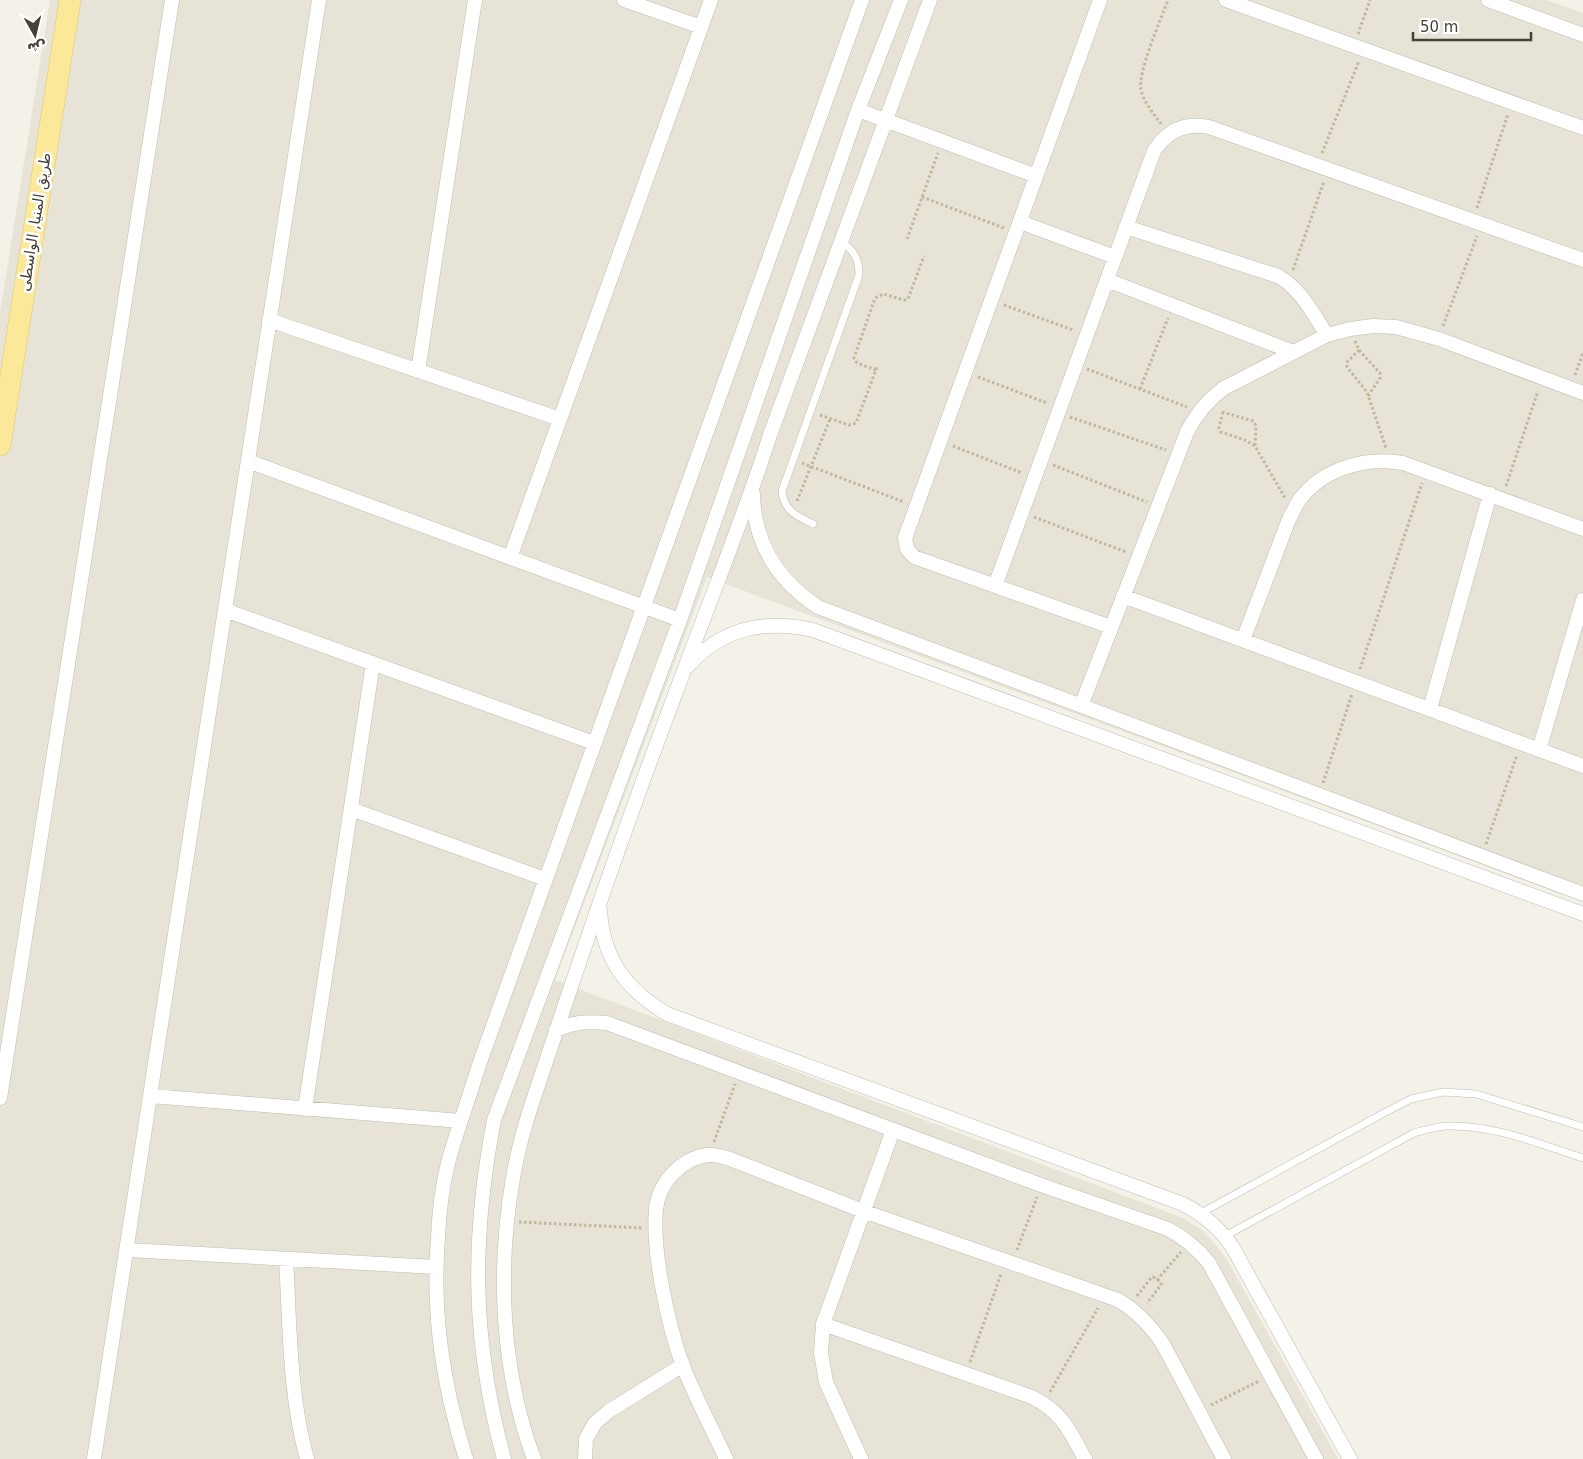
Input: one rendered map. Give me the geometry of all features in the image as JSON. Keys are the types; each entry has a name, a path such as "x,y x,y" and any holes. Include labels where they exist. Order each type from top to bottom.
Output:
{"main road":[{"name":"طريق المنيا, الواسطى","path":"0,445 70,0"}],"street":[{"path":"0,1098 172,0"},
{"path":"94,1459 128,1250 319,0"},
{"path":"418,371 475,0"},
{"path":"624,0 702,27"},
{"path":"510,558 711,0"},
{"path":"466,1459 453,1418 443,1369 437,1318 436,1268 439,1216 448,1164 479,1065 862,0"},
{"path":"504,1459 485,1377 480,1336 478,1294 480,1207 494,1120 680,620 858,110 901,0"},
{"path":"534,1459 521,1417 512,1378 504,1300 507,1222 513,1176 523,1132 600,903 684,670 753,489 770,435 930,0"},
{"path":"1100,0 905,538 907,549 914,557 1111,627"},
{"path":"1226,0 1583,128"},
{"path":"1488,0 1583,35"},
{"path":"858,110 1036,176"},
{"path":"995,586 1154,151 1168,134 1177,129 1198,125 1209,127 1583,260"},
{"path":"1018,227 1115,257"},
{"path":"1126,227 1278,276 1289,282 1306,303 1327,335"},
{"path":"1107,280 1293,352"},
{"path":"269,320 560,419"},
{"path":"1080,706 1187,432 1203,407 1215,395 1234,382 1327,335 1373,326 1396,327 1439,338 1577,390"},
{"path":"248,461 680,620"},
{"path":"1242,640 1297,504 1308,491 1333,472 1361,463 1391,461 1403,463 1583,528"},
{"path":"753,489 756,524 761,541 778,572 803,598 818,607 1583,894"},
{"path":"1430,709 1496,497"},
{"path":"1124,596 1583,766"},
{"path":"1540,750 1583,600"},
{"path":"225,610 594,743"},
{"path":"684,670 710,646 742,630 777,624 813,630 1583,914"},
{"path":"305,1109 373,663"},
{"path":"351,809 546,879"},
{"path":"600,903 603,933 607,948 617,968 630,987 647,1002 667,1014 1183,1204 1201,1213 1225,1236 1350,1459"},
{"path":"556,1030 571,1023 589,1021 607,1023 893,1130 1168,1229 1190,1242 1210,1263 1316,1459"},
{"path":"151,1096 461,1122"},
{"path":"861,1459 826,1382 821,1353 823,1324 893,1130"},
{"path":"726,1459 683,1365 668,1316 656,1228 656,1208 662,1188 674,1171 689,1160 709,1155 730,1159 863,1211 1008,1263 1106,1294 1134,1310 1152,1327 1163,1344 1224,1459"},
{"path":"128,1250 436,1268"},
{"path":"286,1259 296,1406 307,1459"},
{"path":"823,1324 1032,1397 1044,1403 1064,1421 1085,1459"},
{"path":"585,1459 586,1439 595,1422 609,1411 683,1365"}],"lane":[{"path":"813,524 792,513 786,506 782,491 859,275 856,255 841,241"},
{"path":"1201,1213 1411,1099 1443,1092 1476,1094 1583,1128"},
{"path":"1225,1236 1414,1133 1446,1126 1479,1127 1510,1134 1583,1158"}],"path":[{"path":"1168,0 1140,85 1145,99 1168,134"},
{"path":"1289,282 1359,48 1370,0"},
{"path":"1439,338 1477,222 1512,103"},
{"path":"907,239 938,152"},
{"path":"922,197 1018,227"},
{"path":"810,412 849,425 856,423 876,368 857,364 854,358 875,298 883,294 904,300 908,299 924,256"},
{"path":"992,301 1087,335"},
{"path":"1140,390 1173,306"},
{"path":"1350,329 1359,350 1380,373 1380,378 1368,396"},
{"path":"1359,350 1347,362 1347,366 1365,388 1391,461"},
{"path":"1577,390 1583,352"},
{"path":"1076,365 1140,390 1253,421 1256,426 1255,446"},
{"path":"966,372 1059,410 1178,454"},
{"path":"1496,497 1543,378"},
{"path":"1223,412 1219,428 1221,432 1255,446 1293,512"},
{"path":"792,513 830,419"},
{"path":"941,441 1034,477"},
{"path":"792,459 917,508"},
{"path":"1041,460 1158,507"},
{"path":"1319,796 1426,470"},
{"path":"1021,512 1139,557"},
{"path":"1481,856 1522,743"},
{"path":"709,1155 739,1072"},
{"path":"966,1374 1008,1263 1041,1184"},
{"path":"507,1222 656,1228"},
{"path":"1157,1280 1190,1242"},
{"path":"1153,1277 1161,1282 1161,1285 1134,1310 1151,1278 1153,1277"},
{"path":"1044,1403 1106,1294"},
{"path":"1199,1412 1270,1375"}],"shaded area":[{"path":"50,0 1546,0 1583,13 1583,902 707,577 555,980 1183,1218 1202,1230 1217,1246 1230,1265 1338,1459 0,1459 0,313"}]}
